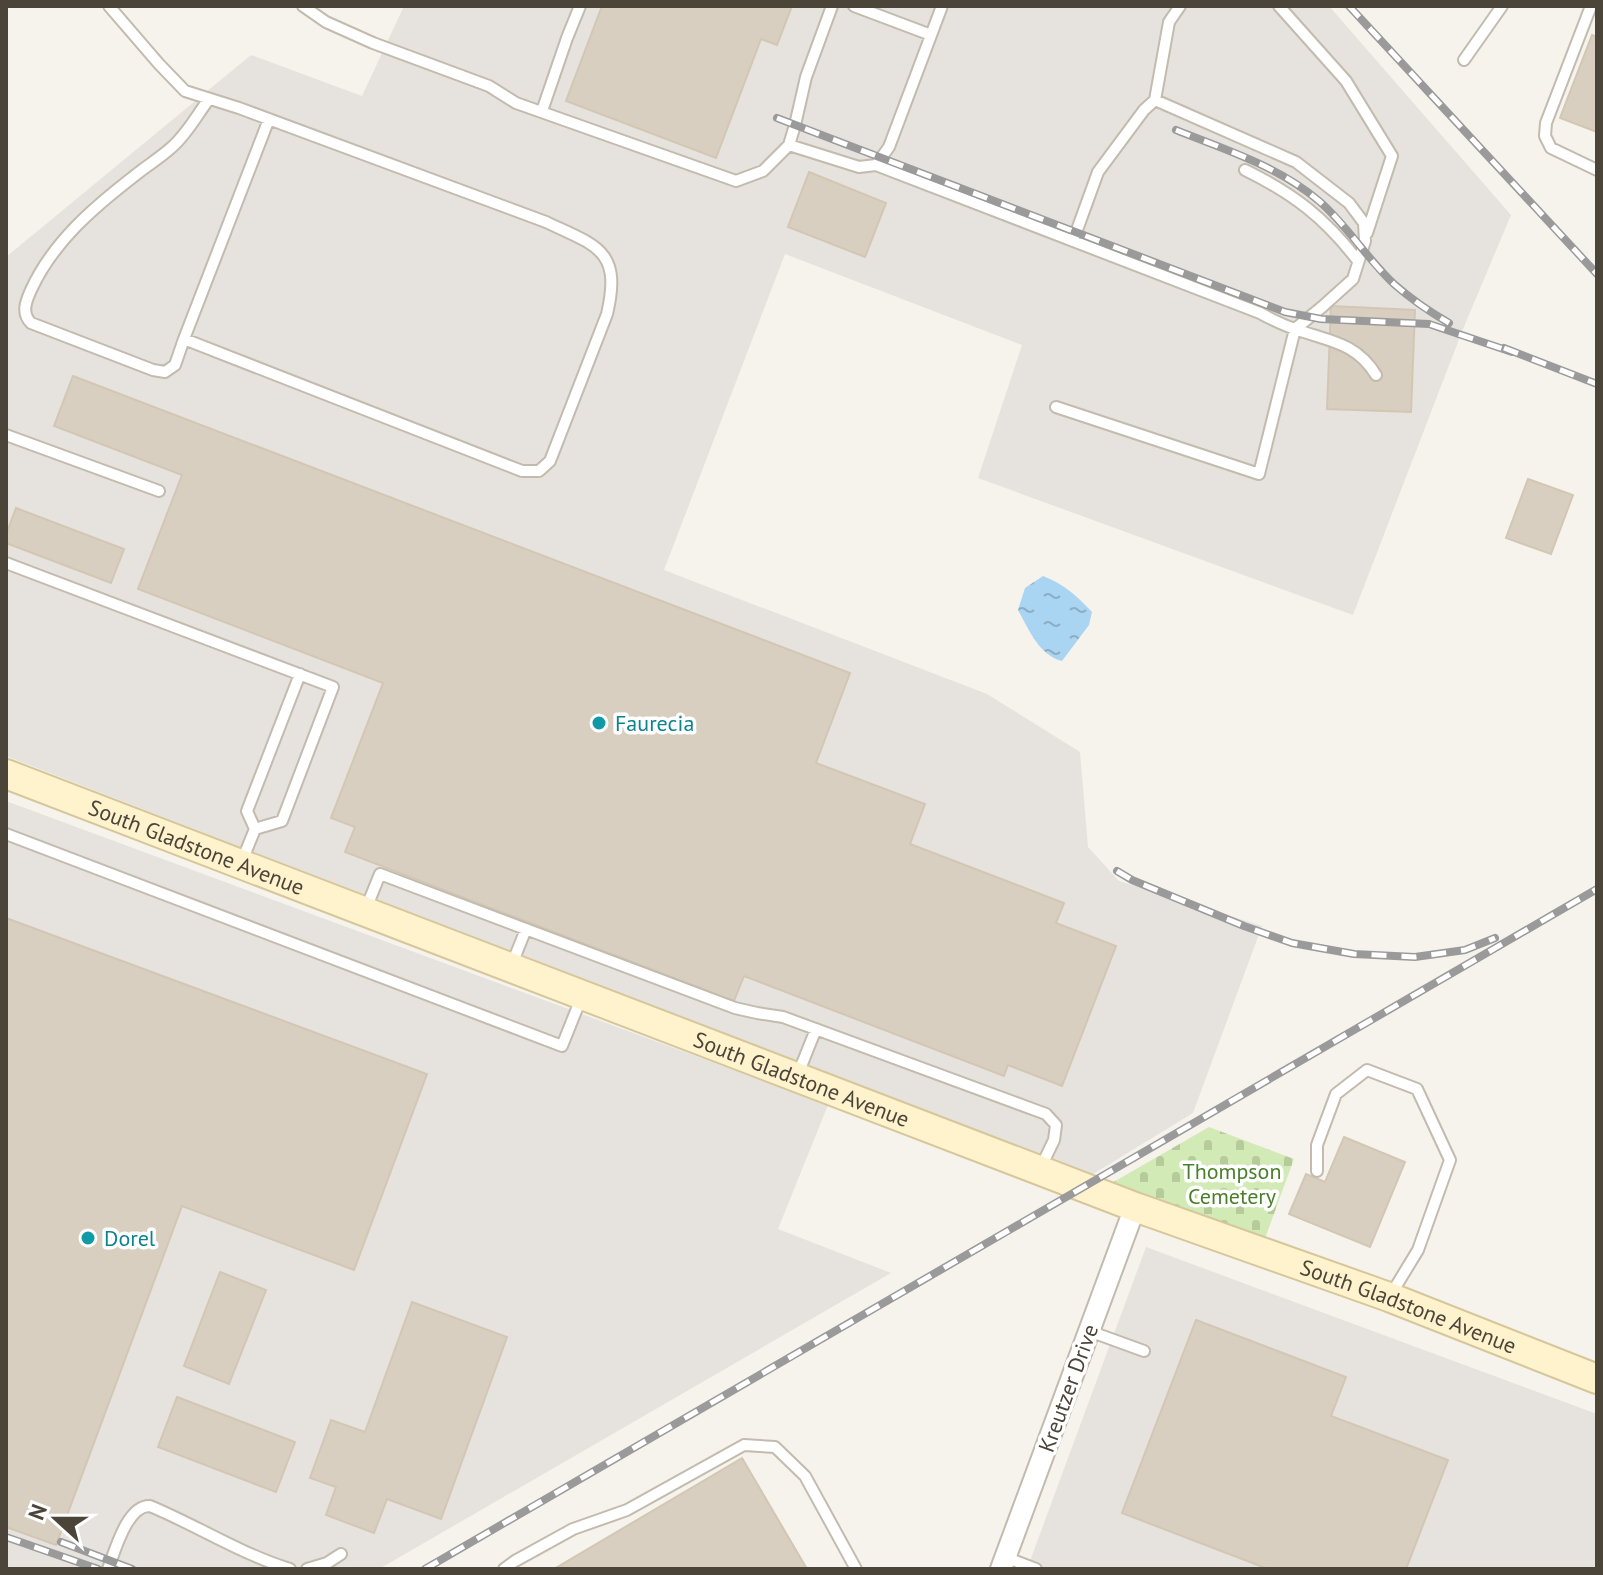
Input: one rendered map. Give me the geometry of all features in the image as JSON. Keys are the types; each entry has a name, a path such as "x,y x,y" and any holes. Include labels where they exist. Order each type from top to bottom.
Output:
{"street":[{"name":"South Gladstone Avenue","path":"6,774 1135,1207 1389,1297 1597,1379"},
{"name":"Kreutzer Drive","path":"1003,1563 1135,1207"}],"lane":[{"path":"109,6 185,91 546,222 590,243 603,254 611,270 612,292 607,314 550,461 539,471 522,471 184,339"},
{"path":"303,6 326,22 489,86 516,103 736,181 763,171 789,145 806,77 832,6"},
{"path":"542,111 580,6"},
{"path":"854,6 931,35"},
{"path":"876,165 889,147 942,6"},
{"path":"1073,241 1098,172 1144,110 1155,100 1169,22 1180,6"},
{"path":"1056,407 1259,474 1295,329 1353,279 1392,156 1346,81 1279,6"},
{"path":"1464,60 1502,6"},
{"path":"1591,6 1546,123 1545,136 1551,148 1597,170"},
{"path":"209,99 172,147 133,176 64,238 37,278 26,302 25,311 31,323 153,370 165,372 175,365 269,119"},
{"path":"1155,100 1296,162 1349,203 1364,223 1365,241"},
{"path":"789,145 859,167 876,165 1295,329 1349,347 1370,365 1376,375"},
{"path":"1245,170 1306,205 1338,235 1358,261"},
{"path":"6,435 159,491"},
{"path":"6,563 333,687 282,821 255,829"},
{"path":"241,863 255,829 247,811 300,674"},
{"path":"6,834 562,1046 582,994"},
{"path":"365,911 380,874 735,1008 783,1017 1046,1114 1056,1125 1054,1140 1040,1169"},
{"path":"511,967 526,929"},
{"path":"797,1076 816,1029"},
{"path":"1317,1171 1317,1145 1336,1094 1367,1070 1417,1089 1450,1160 1418,1250 1389,1297"},
{"path":"1089,1331 1144,1351"},
{"path":"504,1569 573,1529 627,1510 744,1445 775,1447 805,1476 856,1569"},
{"path":"108,1569 127,1522 143,1506 150,1506 192,1524 254,1557 290,1569"},
{"path":"307,1569 327,1563 341,1554"},
{"path":"1003,1563 1036,1569"}],"shaded area":[{"path":"404,6 1329,6 1511,215 1463,329 1353,615 978,478 1022,345 785,254 664,570 987,694 1080,752 1088,847 1119,881 1262,926 1193,1113 1090,1176 6,756 6,257 251,55 362,96"},
{"path":"6,801 828,1105 778,1229 891,1273 379,1569 6,1569"},
{"path":"1146,1247 1597,1414 1597,1569 1027,1569"}],"green space":[{"name":"Thompson Cemetery","path":"1209,1127 1294,1159 1263,1244 1110,1184"}],"water":[{"path":"1043,576 1070,591 1092,612 1089,625 1062,661 1041,648 1018,610 1025,588"}],"building":[{"path":"602,6 792,6 777,45 761,39 716,158 566,101"},
{"path":"1592,35 1597,37 1597,132 1560,118"},
{"path":"809,172 886,203 865,257 788,227"},
{"path":"1331,306 1415,310 1411,412 1327,409"},
{"name":"Faurecia","path":"73,376 850,673 816,763 925,804 910,844 1064,903 1056,923 1116,946 1062,1086 1008,1065 1004,1076 744,976 734,1001 345,852 355,827 331,818 383,683 138,589 182,475 54,426"},
{"path":"1528,479 1573,495 1551,554 1506,538"},
{"path":"16,508 124,549 111,583 6,543"},
{"name":"Dorel","path":"6,918 427,1074 354,1270 182,1206 56,1545 6,1527"},
{"path":"1344,1137 1405,1162 1370,1247 1289,1214 1306,1174 1325,1182"},
{"path":"220,1272 266,1290 229,1384 184,1366"},
{"path":"412,1302 507,1337 441,1519 387,1499 374,1533 326,1515 336,1487 310,1478 331,1420 365,1432"},
{"path":"1196,1320 1346,1377 1331,1416 1448,1460 1406,1569 1268,1569 1122,1513"},
{"path":"177,1397 295,1442 276,1492 158,1447"},
{"path":"742,1458 807,1569 554,1569"}],"railway":[{"path":"1349,6 1597,274"},
{"path":"777,118 1285,312 1321,319 1429,324 1512,352"},
{"path":"1176,130 1251,160 1303,189 1329,210 1394,284 1449,323"},
{"path":"1504,348 1597,384"},
{"path":"1117,871 1132,880 1292,943 1354,954 1415,957 1465,950 1495,938"},
{"path":"425,1569 1597,889"},
{"path":"6,1537 98,1569"},
{"path":"61,1542 132,1569"}],"place":[{"name":"Faurecia","path":"599,723"},
{"name":"Dorel","path":"88,1238"}]}
